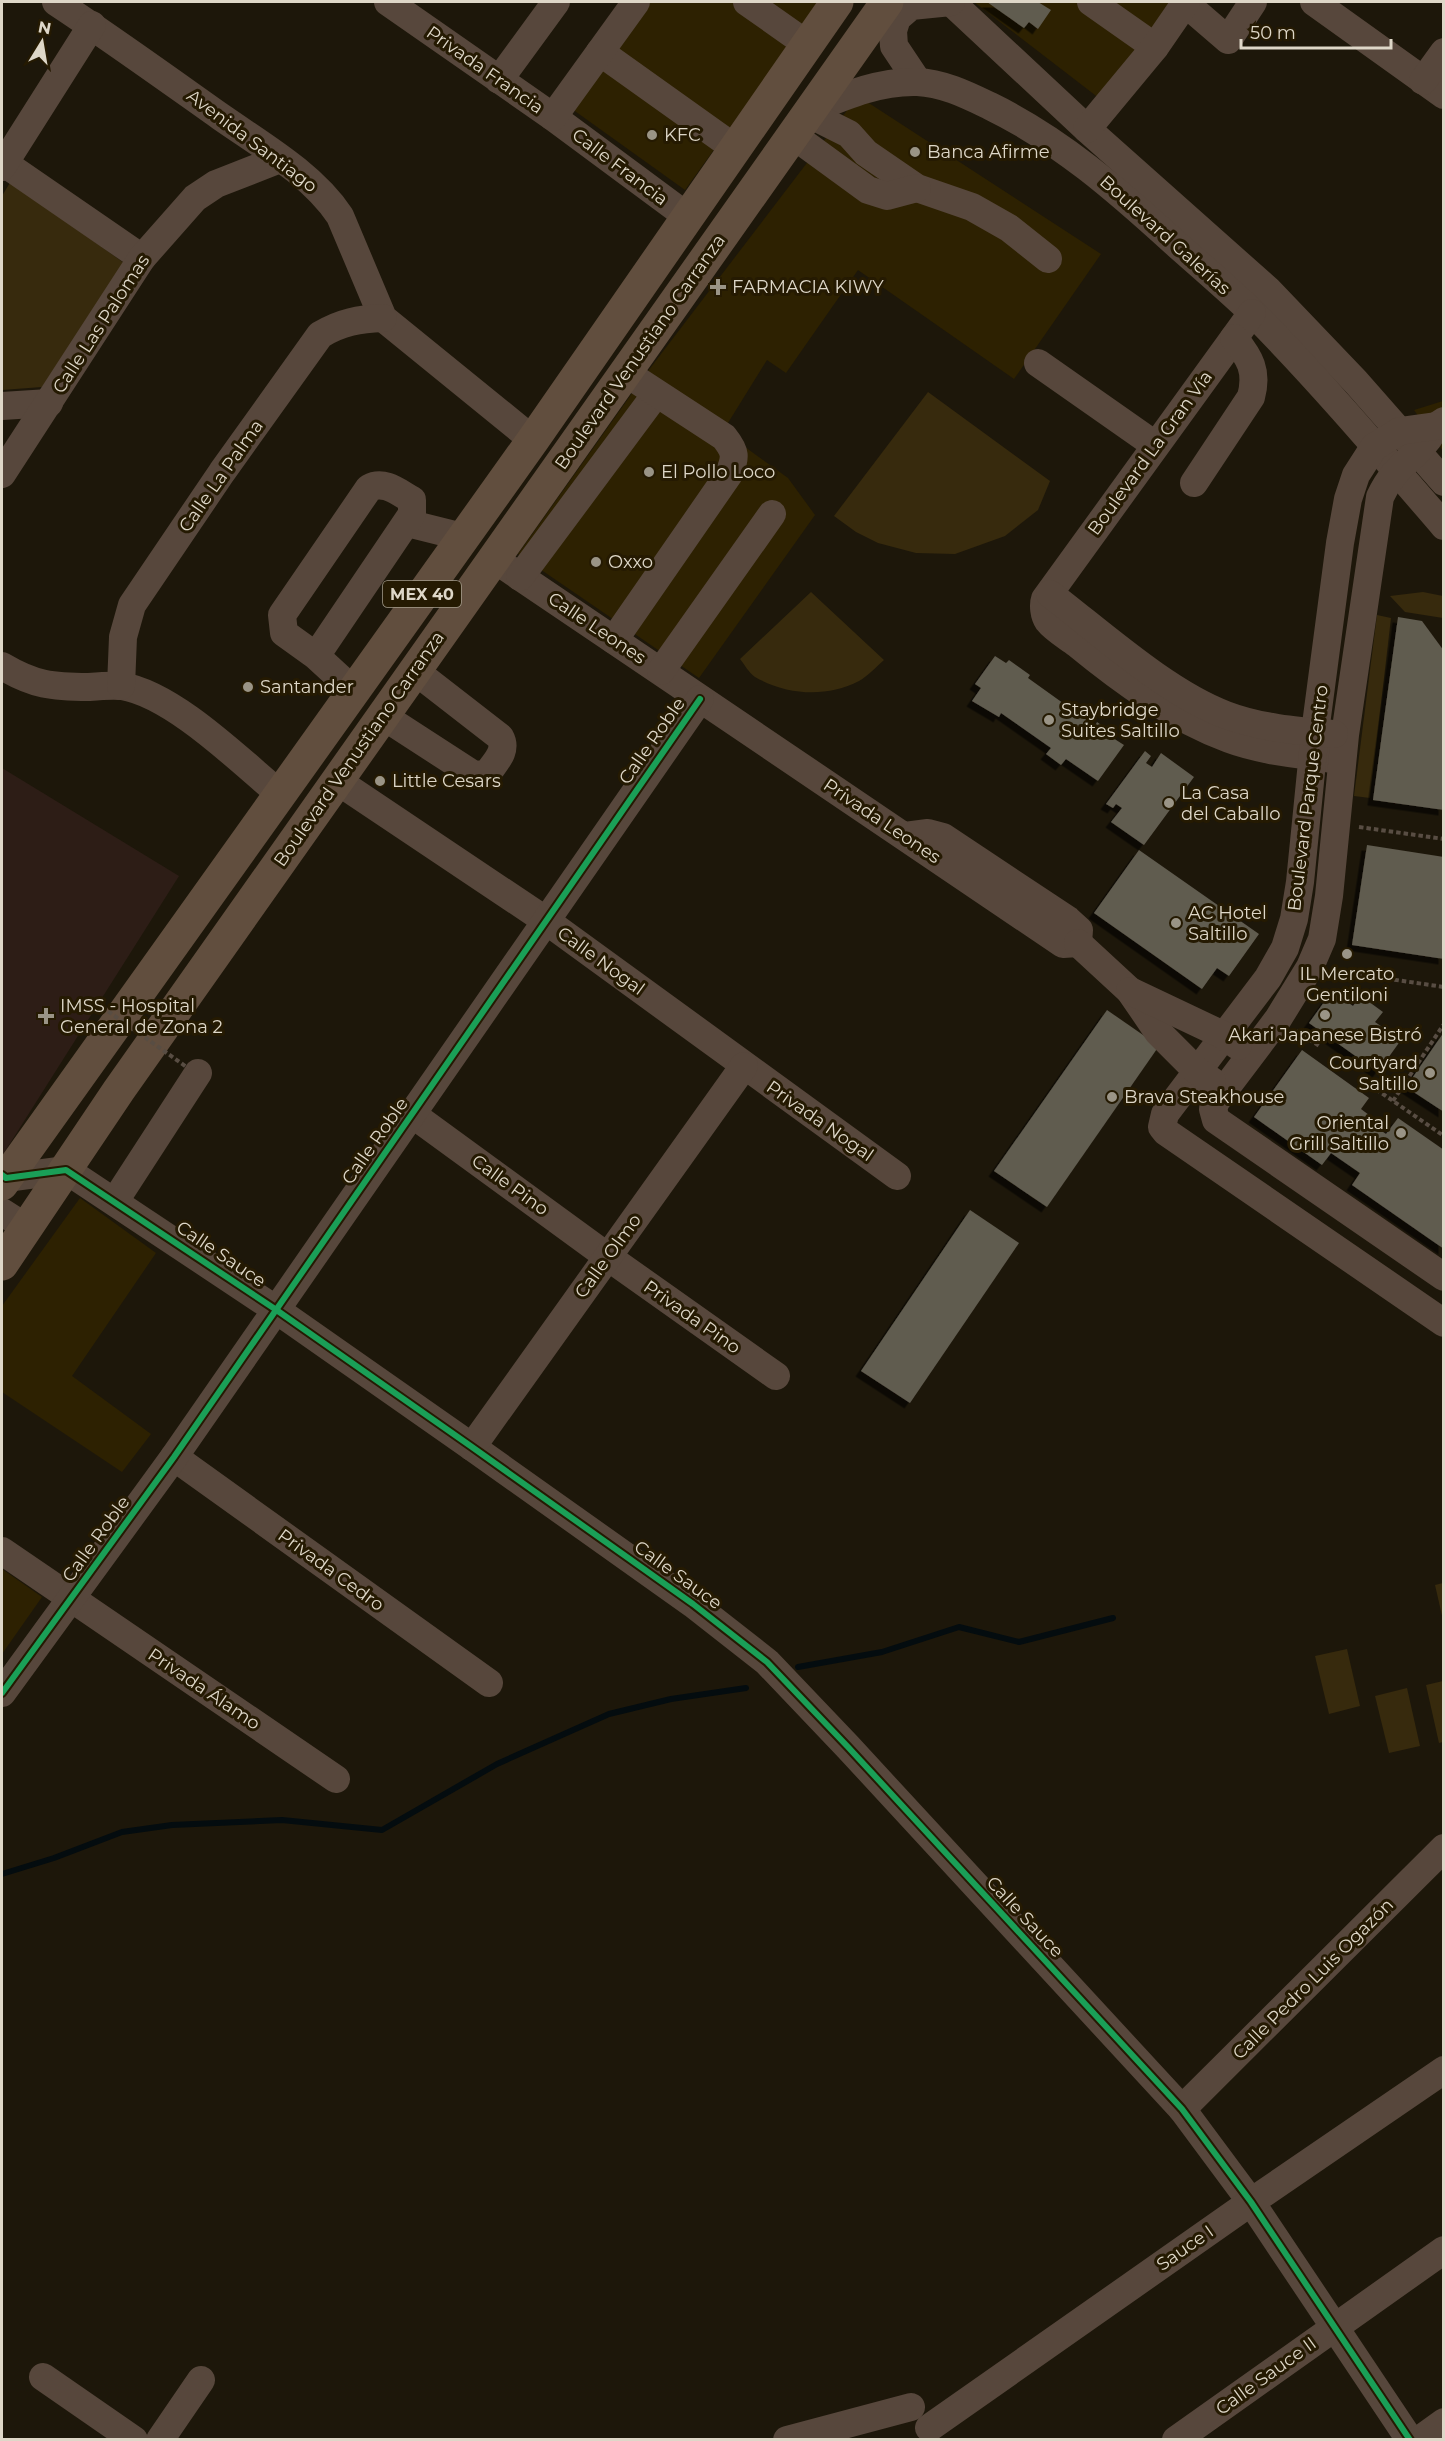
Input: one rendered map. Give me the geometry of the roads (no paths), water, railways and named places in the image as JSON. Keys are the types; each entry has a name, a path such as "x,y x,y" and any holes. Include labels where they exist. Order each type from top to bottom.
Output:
{"main road":[{"name":"Boulevard Venustiano Carranza","path":"3,1179 533,440 837,2"},
{"name":"Boulevard Venustiano Carranza","path":"2,1264 14,1220 66,1170 126,1080 414,671 507,568 626,373 887,2"}],"street":[{"name":"Avenida Santiago","path":"56,2 280,159 330,202 340,216 383,318 533,440"},
{"name":"Privada Francia","path":"388,2 553,117"},
{"path":"499,80 556,2"},
{"path":"553,117 636,2"},
{"path":"747,2 807,45"},
{"path":"918,82 894,46 893,31 897,18 911,6 951,2"},
{"name":"Boulevard Galerías","path":"951,2 1087,129 1268,290 1443,482"},
{"path":"1091,2 1155,47"},
{"path":"1087,129 1155,47 1185,2 1228,40 1253,2"},
{"path":"1314,2 1433,88 1443,52"},
{"path":"92,26 3,165 142,258"},
{"path":"600,52 736,149"},
{"name":"Boulevard Galerías","path":"805,119 859,90 888,84 918,82 946,87 978,100 1008,114 1048,138 1081,161 1143,213 1252,313 1317,382 1443,526"},
{"name":"Calle Francia","path":"553,117 688,217"},
{"path":"805,119 868,190 887,196 917,188 972,207 1009,228 1048,259"},
{"name":"Calle Las Palomas","path":"2,474 142,258 195,198 216,184 280,159"},
{"name":"Boulevard La Gran Vía","path":"1252,313 1050,594 1148,669 1200,704 1228,716 1257,723 1314,744 1344,748"},
{"name":"Calle La Palma","path":"121,686 123,637 132,604 222,472 320,335 342,323 358,319 383,318"},
{"path":"1194,483 1251,397 1255,384 1253,366 1249,357 1234,338"},
{"path":"1038,363 1155,445"},
{"path":"614,640 729,474 734,462 733,448 724,437 626,373"},
{"path":"507,568 656,394"},
{"path":"2,406 49,402"},
{"path":"1408,441 1428,438 1440,424"},
{"name":"Boulevard Parque Centro","path":"1408,441 1374,447 1356,475 1348,499 1340,543 1314,744 1300,882 1294,919 1285,948 1268,978 1196,1070 1165,1114 1162,1127 1166,1132 1443,1323"},
{"name":"Boulevard Parque Centro","path":"1223,1125 1214,1116 1213,1109 1225,1089 1278,1019 1313,960 1322,939 1329,896 1344,748 1378,507 1386,483 1395,470 1408,441"},
{"path":"316,656 407,523 413,509 412,500 385,485 374,485 369,488 282,615 284,633 316,656 353,690"},
{"path":"661,671 772,514"},
{"path":"407,523 463,537"},
{"name":"Calle Leones","path":"507,568 700,699"},
{"path":"2,666 25,680 42,684 74,687 121,686 150,695 195,724 280,794"},
{"path":"383,716 474,776 487,774 502,753 504,747 500,736 414,671"},
{"name":"Privada Leones","path":"700,699 1070,944 1130,991"},
{"name":"Calle Roble","path":"2,1693 174,1457 700,699"},
{"name":"Calle Nogal","path":"336,780 545,920 744,1066"},
{"path":"1285,948 1313,960"},
{"path":"1130,991 1223,1035 1250,1056"},
{"path":"1130,991 1158,1032 1196,1070 1225,1089"},
{"name":"Privada Nogal","path":"744,1066 897,1176"},
{"name":"Calle Olmo","path":"472,1447 744,1066"},
{"path":"115,1201 193,1070"},
{"name":"Calle Pino","path":"412,1114 608,1257"},
{"path":"1199,1155 1223,1125 1443,1277"},
{"path":"3,1179 66,1170"},
{"name":"Calle Sauce","path":"66,1170 275,1309 472,1447 693,1604 766,1662 848,1747 1182,2109 1251,2202 1410,2439"},
{"name":"Privada Pino","path":"608,1257 776,1376"},
{"name":"Privada Cedro","path":"174,1457 489,1683"},
{"name":"Privada Álamo","path":"2,1551 336,1779"},
{"name":"Calle Pedro Luis Ogazón","path":"1182,2109 1443,1848"},
{"name":"Sauce I","path":"933,2434 1251,2202 1443,2070"},
{"name":"Calle Sauce II","path":"1176,2439 1443,2250"},
{"path":"44,2378 134,2439"},
{"path":"160,2439 201,2380"},
{"path":"787,2439 904,2397 933,2434"},
{"path":"1419,2439 1443,2422"}],"waterway":[{"path":"798,1667 882,1652 959,1627 1019,1642 1113,1618"},
{"path":"2,1874 54,1858 122,1832 172,1825 282,1820 382,1830 497,1764 609,1714 671,1699 746,1688"}],"place":[{"name":"KFC","path":"652,135"},
{"name":"Banca Afirme","path":"915,152"},
{"name":"FARMACIA KIWY","path":"718,287"},
{"name":"El Pollo Loco","path":"649,472"},
{"name":"Oxxo","path":"596,562"},
{"name":"Santander","path":"248,687"},
{"name":"Staybridge Suites Saltillo","path":"1049,720"},
{"name":"Little Cesars","path":"380,781"},
{"name":"La Casa del Caballo","path":"1169,803"},
{"name":"AC Hotel Saltillo","path":"1176,923"},
{"name":"IL Mercato Gentiloni","path":"1347,954"},
{"name":"Akari Japanese Bistró","path":"1325,1015"},
{"name":"IMSS - Hospital General de Zona 2","path":"46,1016"},
{"name":"Courtyard Saltillo","path":"1430,1073"},
{"name":"Brava Steakhouse","path":"1112,1097"},
{"name":"Oriental Grill Saltillo","path":"1401,1133"}]}
